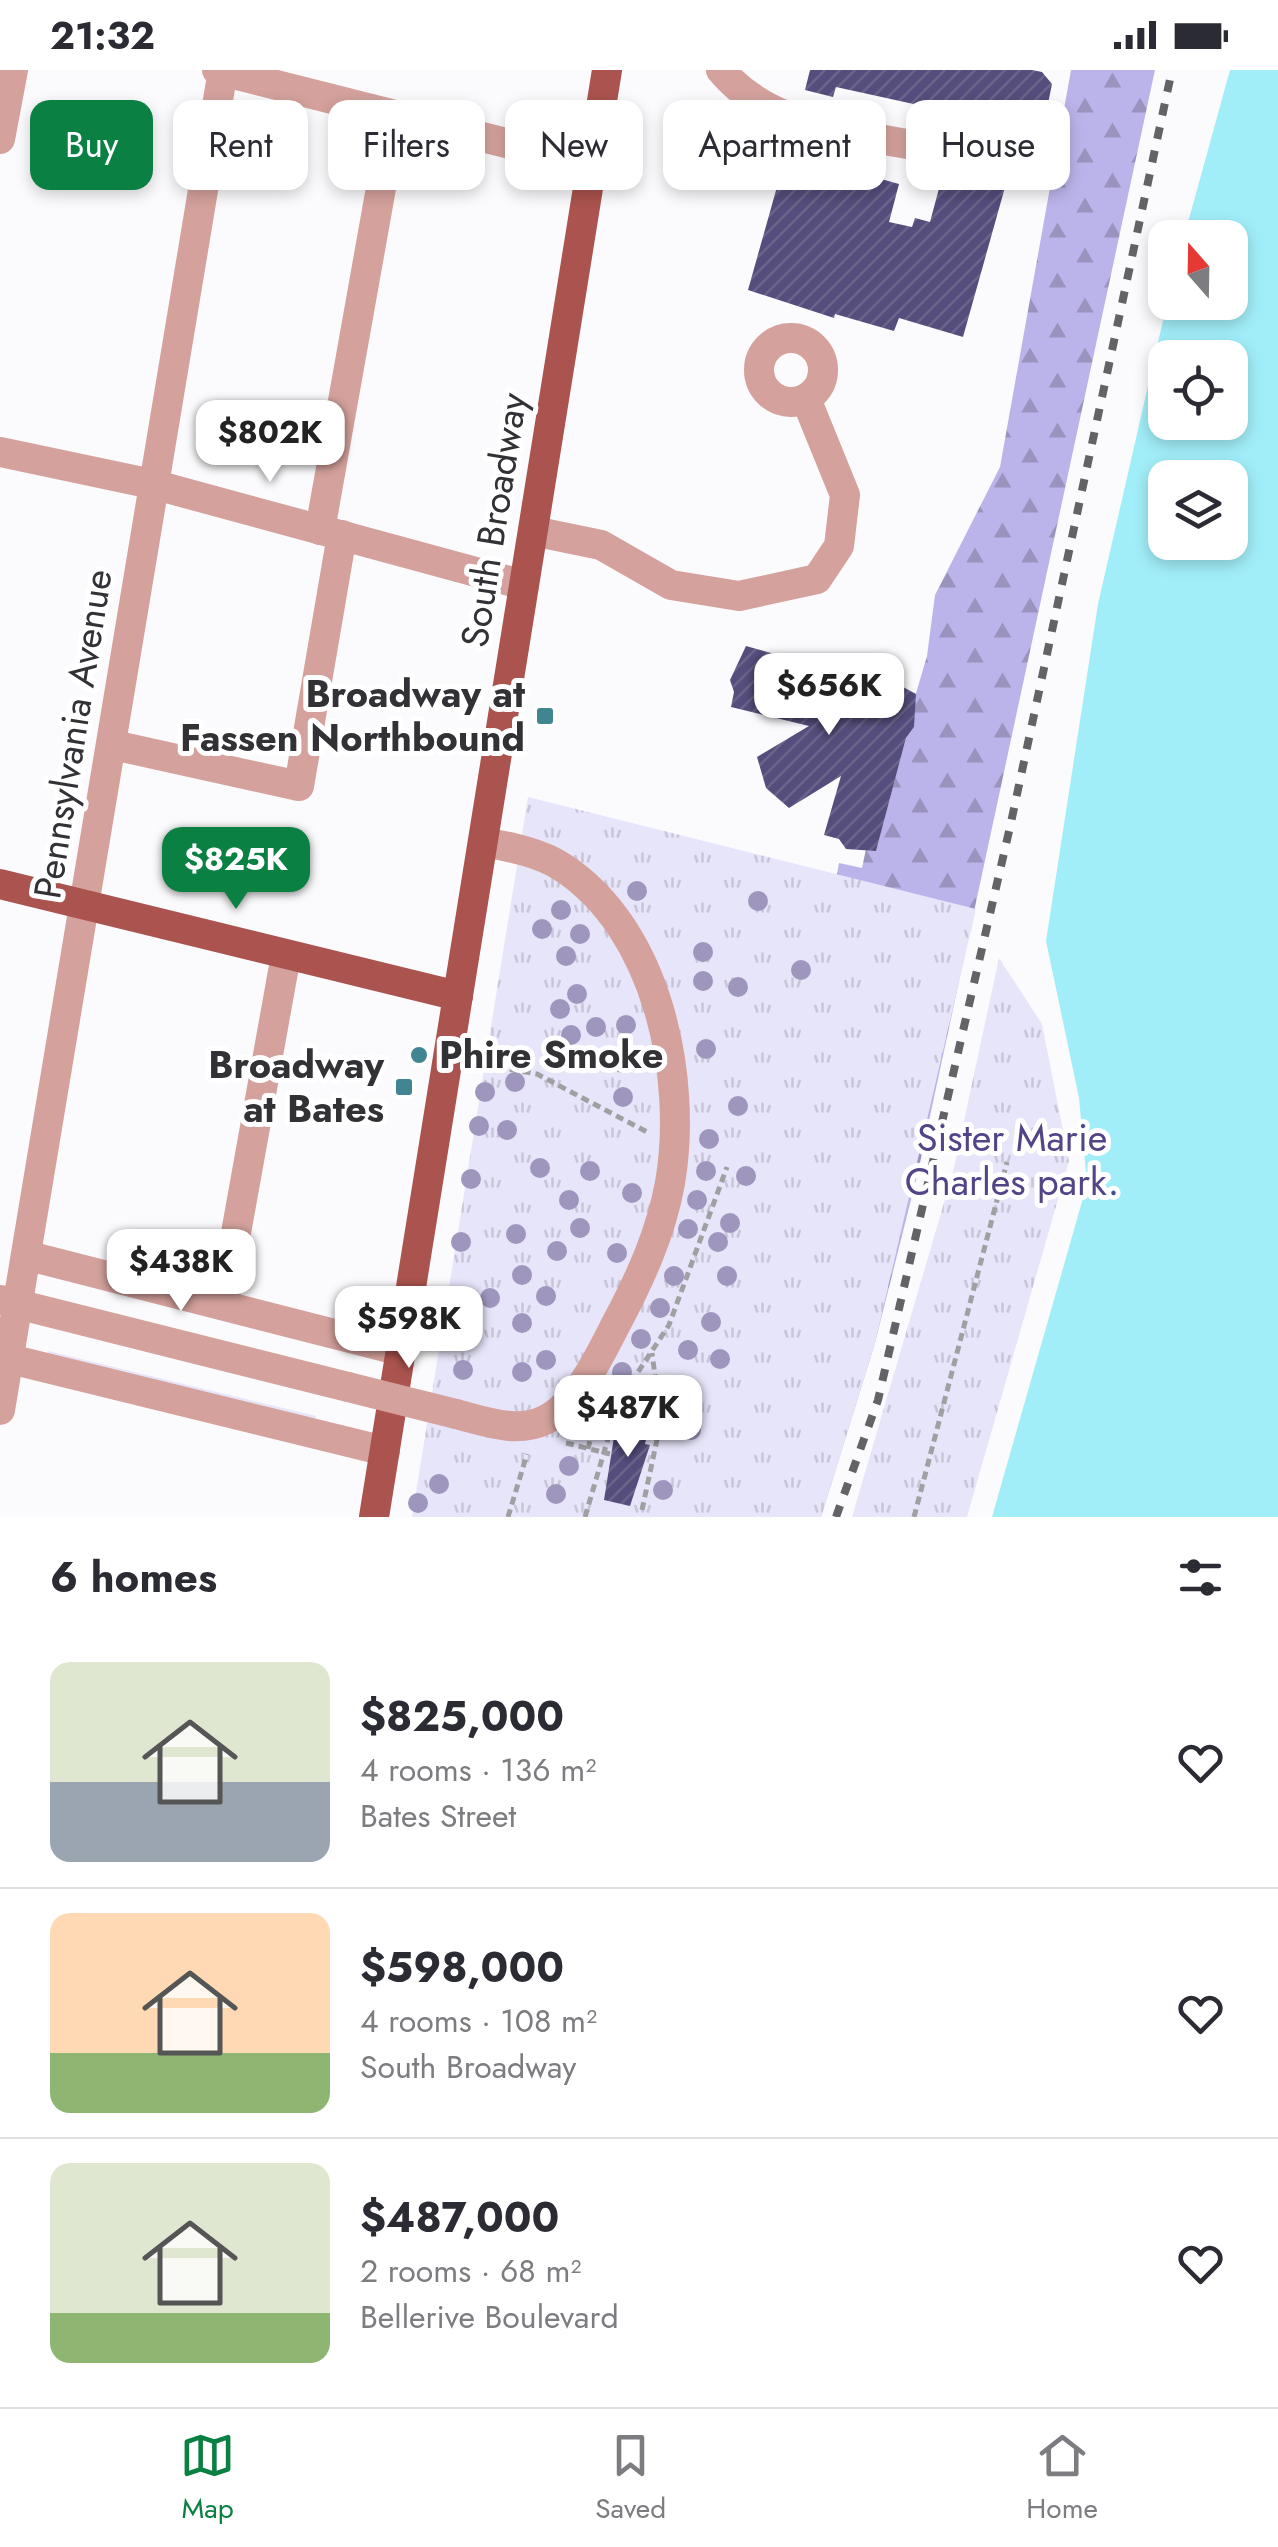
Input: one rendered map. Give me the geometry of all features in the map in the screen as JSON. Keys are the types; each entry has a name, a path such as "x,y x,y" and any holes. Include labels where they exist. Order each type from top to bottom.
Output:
{"main road":[{"name":"South Broadway","path":"603,100 607,70"},
{"name":"South Broadway","path":"374,1517 589,190"},
{"path":"0,884 458,996"}],"street":[{"path":"0,140 13,70"},
{"path":"221,70 336,100"},
{"name":"Pennsylvania Avenue","path":"0,1410 10,1360 10,1303 29,1256 221,70"},
{"path":"721,70 750,101 798,121 906,144"},
{"path":"113,745 299,786 331,532 383,190"},
{"path":"533,532 601,545 671,584 739,596 817,579 839,546 846,496 806,399"},
{"path":"0,452 152,484 524,586"},
{"path":"10,1303 456,1414 526,1426 550,1418 573,1394 608,1340 648,1258 670,1184 674,1146 668,1049 657,1008 627,940 590,891 561,866 530,853 483,842"},
{"path":"223,1305 286,955"},
{"path":"29,1256 401,1351"},
{"path":"10,1360 385,1451"}],"path":[{"path":"484,1069 537,1074 674,1146"},
{"path":"914,1517 1007,1162"},
{"path":"584,1517 607,1453 619,1401 652,1354 678,1303 727,1167"},
{"path":"642,1510 661,1421 652,1354"},
{"path":"588,1449 597,1410 590,1405"},
{"path":"566,1444 607,1453"},
{"path":"508,1517 517,1484"}],"green space":[{"path":"1071,70 1155,70 918,1172 875,1343 821,1517 719,1517 839,863 862,868 866,849 876,850 906,738 914,727 914,700 927,656 935,595 1000,467 1050,190 1070,190 1070,100 1066,100"},
{"path":"528,797 976,909 875,1343 821,1517 412,1517"},
{"name":"Sister Marie Charles park.","path":"999,958 1042,1024 1069,1161 967,1517 852,1517 953,1172"},
{"path":"48,1351 316,1416 314,1421 47,1356"}],"water":[{"path":"1230,70 1278,70 1278,1517 992,1517 1087,1184 1079,1098 1046,941 1098,604 1148,386 1148,440 1248,440 1248,340 1159,340 1163,320 1248,320 1248,220 1189,220"}],"building":[{"path":"810,70 1032,70 1042,72 1052,84 1049,100 906,102 836,87 833,97 805,90"},
{"path":"886,180 899,184 889,222 912,227 915,218 930,222 939,190 1004,190 963,337 899,318 894,331 835,314 834,318 748,290 776,190 886,190"},
{"path":"746,646 874,682 892,681 916,694 914,727 906,738 876,851 846,849 839,839 824,835 841,776 789,808 766,788 757,757 809,726 731,707 734,692 730,680"},
{"path":"626,1412 651,1418 645,1444 650,1445 630,1506 604,1500 614,1437 619,1439"}],"railway":[{"path":"836,1517 878,1400 1010,827 1172,70"}],"place":[{"name":"Broadway at Fassen Northbound","path":"545,716"},
{"name":"Phire Smoke","path":"419,1055"},
{"name":"Broadway at Bates","path":"404,1087"}]}
